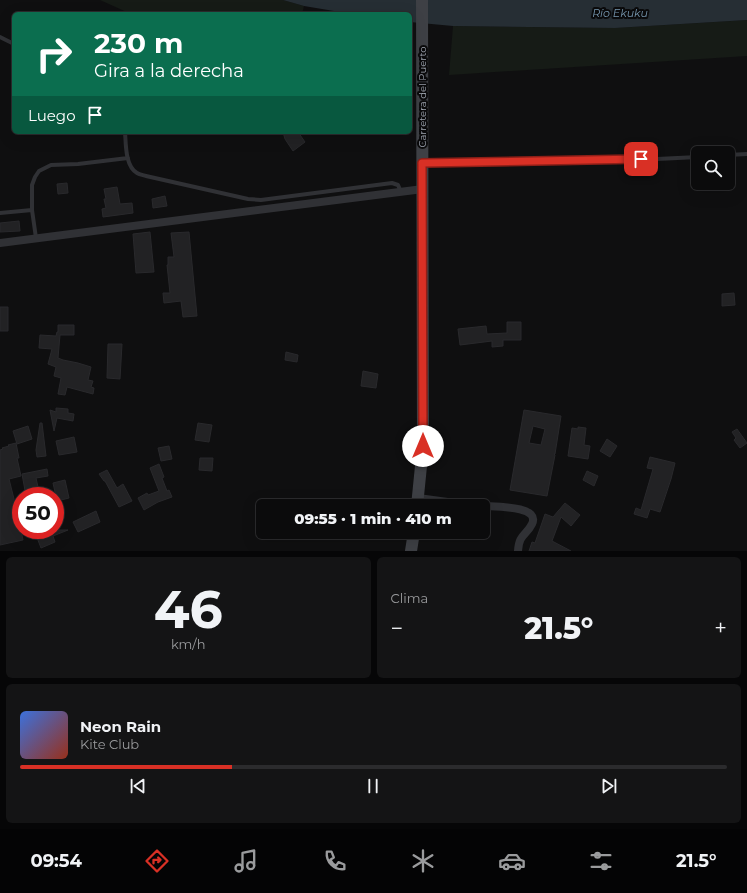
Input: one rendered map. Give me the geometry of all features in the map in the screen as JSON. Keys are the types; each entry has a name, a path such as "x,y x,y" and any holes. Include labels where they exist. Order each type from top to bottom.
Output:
{"main road":[{"name":"Carretera del Puerto","path":"417,499 423,446 422,0"},
{"path":"411,551 413,539"}],"street":[{"path":"0,243 423,189"},
{"path":"490,506 523,509 529,512 532,516 533,521 531,526 518,543 518,551"}],"lane":[{"path":"0,37 12,43"},
{"path":"124,134 130,165 136,173 248,199 261,200 392,183 398,185 401,192"},
{"path":"735,155 747,154"},
{"path":"422,163 691,157"},
{"path":"36,239 32,210 32,185 39,171 52,165 78,164 128,158"},
{"path":"0,213 32,210"}],"shaded area":[{"path":"100,0 283,0 304,6 302,12 127,12"},
{"path":"747,20 747,56 449,75 453,26 615,28"}],"water":[{"name":"Río Ekuku","path":"283,0 747,0 747,20 615,28 453,26 412,22 412,12 340,12 304,6"}],"building":[{"path":"284,134 299,134 305,142 293,151"},
{"path":"67,183 68,193 58,194 57,184"},
{"path":"117,187 120,204 132,203 133,213 103,217 102,209 106,208 104,189"},
{"path":"165,196 167,206 153,208 152,199"},
{"path":"19,221 20,231 0,232 0,223"},
{"path":"150,232 154,272 136,273 133,234"},
{"path":"189,232 197,316 183,317 181,301 164,303 163,293 170,293 167,265 168,257 174,257 171,233"},
{"path":"734,293 735,305 722,306 722,294"},
{"path":"0,307 8,307 8,331 0,331"},
{"path":"507,322 521,322 521,340 503,340 503,346 492,347 492,341 460,345 458,329 486,326 487,334 507,333"},
{"path":"58,325 74,325 74,335 60,335 58,358 91,367 88,380 93,381 91,387 94,388 93,394 67,387 65,395 58,394 61,378 54,376 56,367 48,364 52,349 39,348 40,335 56,336 58,332"},
{"path":"108,344 122,344 120,379 107,378"},
{"path":"286,352 298,355 297,362 285,360"},
{"path":"363,371 378,374 376,388 361,386"},
{"path":"56,408 68,409 68,413 74,414 73,421 57,418 54,431 50,410 56,412"},
{"path":"524,410 561,416 547,496 510,490","holes":["533,426 545,429 541,445 529,443"]},
{"path":"40,423 42,423 46,456 37,457 36,450"},
{"path":"198,423 212,425 209,442 195,440"},
{"path":"28,426 32,439 17,444 13,431"},
{"path":"578,427 586,428 584,445 590,446 588,459 568,456 572,428 578,429"},
{"path":"737,429 747,443 740,448 734,440 736,438 732,432"},
{"path":"74,437 77,452 59,455 56,441"},
{"path":"607,439 617,446 610,457 600,451"},
{"path":"16,443 19,458 17,458 21,476 9,479 12,491 12,539 23,540 0,545 0,450 9,446 8,445"},
{"path":"169,446 172,459 161,461 158,448"},
{"path":"650,457 675,463 660,512 650,509 647,518 634,514 636,508 641,510 653,469 647,468"},
{"path":"200,458 213,458 212,471 199,470"},
{"path":"159,464 167,491 169,490 172,497 158,502 144,510 138,498 147,493 148,495 159,491 150,468"},
{"path":"47,469 48,476 36,478 38,487 24,487 22,474"},
{"path":"107,470 117,488 123,484 132,501 119,507 105,481 99,474"},
{"path":"587,471 598,476 594,486 583,480"},
{"path":"65,480 69,498 64,499 64,487 54,487 53,483"},
{"path":"565,503 580,515 571,526 561,517 552,541 571,551 529,551 532,542 535,543 545,514 553,517"},
{"path":"96,511 100,522 78,532 73,522"},
{"path":"38,539 54,539 55,542 41,548"}],"route":[{"path":"423,446 422,163 641,159"}]}
